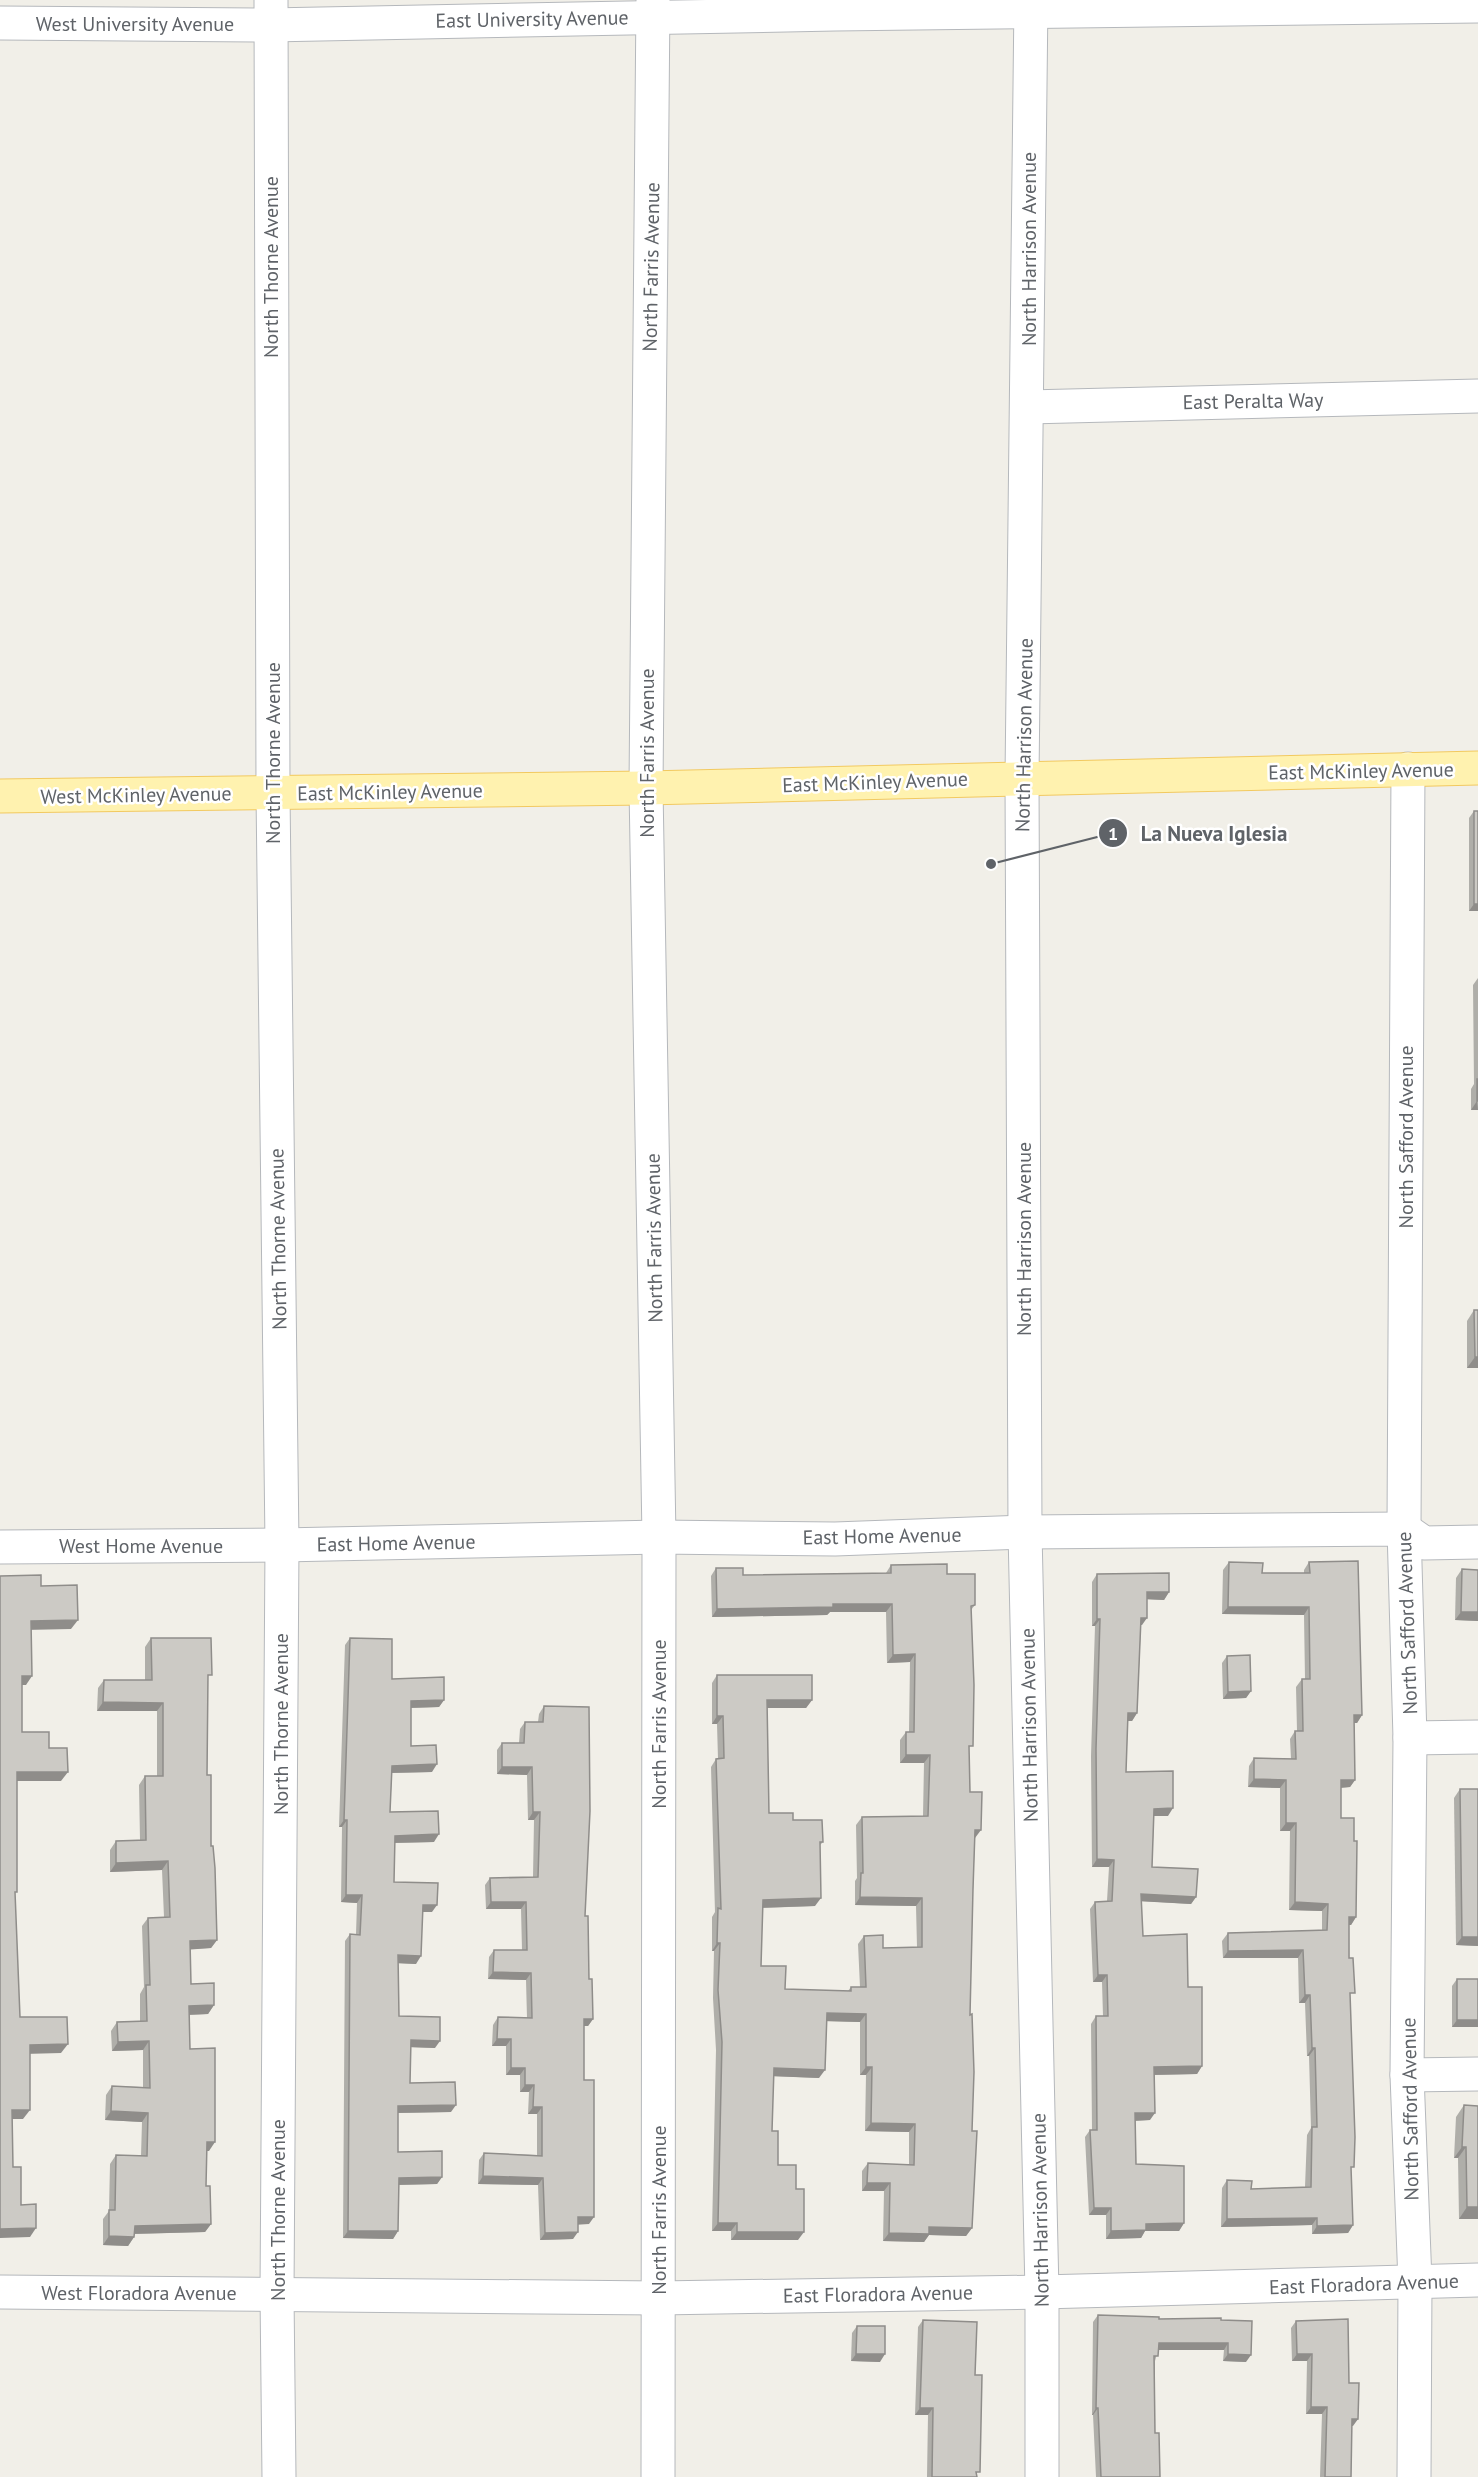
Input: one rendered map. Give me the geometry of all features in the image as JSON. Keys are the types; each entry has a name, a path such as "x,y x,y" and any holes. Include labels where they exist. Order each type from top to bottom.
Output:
{"main road":[{"name":"East McKinley Avenue","path":"273,793 646,788 1478,768"},
{"name":"West McKinley Avenue","path":"0,796 273,793"}],"street":[{"name":"East University Avenue","path":"271,12 1031,5 1478,6"},
{"name":"North Harrison Avenue","path":"1031,5 1022,778 1025,1532 1042,2292 1042,2477"},
{"name":"North Farris Avenue","path":"653,8 646,788 659,1537 658,2477"},
{"name":"West University Avenue","path":"0,23 271,12"},
{"name":"North Thorne Avenue","path":"271,12 273,793 282,1545 279,2477"},
{"name":"East Peralta Way","path":"1028,407 1478,396"},
{"name":"North Safford Avenue","path":"1408,769 1404,1529 1410,1738 1407,2075 1415,2283 1414,2477"},
{"name":"East Home Avenue","path":"282,1545 659,1537 835,1539 1025,1532 1404,1529 1424,1543 1478,1542"},
{"name":"West Home Avenue","path":"0,1547 282,1545"},
{"path":"1410,1738 1478,1737"},
{"path":"1407,2075 1478,2074"},
{"name":"East Floradora Avenue","path":"278,2294 659,2298 1042,2292 1478,2280"},
{"name":"West Floradora Avenue","path":"0,2292 278,2294"}],"building":[{"path":"1474,811 1478,811 1478,904 1474,904"},
{"path":"1474,1310 1478,1310 1478,1357 1475,1357"},
{"path":"1358,1561 1362,1715 1354,1715 1355,1780 1341,1780 1341,1818 1354,1818 1354,1841 1357,1841 1356,1917 1349,1917 1349,1958 1353,1958 1355,1993 1350,1993 1355,2137 1354,2167 1351,2167 1353,2225 1317,2226 1317,2218 1227,2219 1227,2180 1252,2181 1251,2189 1311,2187 1312,2127 1317,2127 1315,2048 1312,2048 1310,1995 1305,1995 1303,1950 1228,1951 1228,1933 1327,1930 1328,1904 1295,1902 1296,1823 1286,1823 1286,1780 1254,1779 1254,1758 1296,1759 1295,1731 1303,1731 1302,1679 1310,1679 1309,1607 1228,1607 1229,1562 1263,1563 1262,1573 1310,1573 1309,1562"},
{"path":"947,1564 947,1574 975,1574 975,1605 971,1606 974,1685 973,1746 969,1746 970,1792 982,1792 981,1830 975,1830 970,2015 972,2014 974,2072 972,2131 977,2131 972,2228 929,2227 929,2234 889,2233 890,2183 867,2183 868,2163 914,2165 915,2124 871,2123 872,2067 866,2067 866,2014 827,2013 825,2070 774,2068 772,2131 778,2131 778,2165 796,2165 796,2189 804,2189 804,2232 737,2232 737,2223 718,2223 722,2042 718,1990 720,1943 717,1943 718,1908 721,1909 716,1759 724,1758 723,1716 717,1716 717,1675 812,1675 812,1700 767,1700 769,1813 793,1813 793,1820 822,1820 821,1898 763,1900 761,1966 786,1966 785,1989 851,1991 851,1987 866,1987 864,1936 883,1935 883,1948 922,1947 922,1898 860,1897 861,1873 863,1873 862,1817 928,1816 930,1755 906,1755 906,1732 914,1732 915,1654 893,1655 892,1604 717,1609 716,1568 743,1568 743,1575 891,1573 891,1565"},
{"path":"1462,1569 1478,1570 1478,1612 1461,1612"},
{"path":"1169,1573 1169,1592 1147,1592 1147,1618 1141,1618 1137,1713 1128,1713 1126,1772 1173,1771 1173,1808 1154,1809 1152,1867 1198,1869 1196,1897 1141,1894 1143,1936 1187,1934 1188,1987 1202,1987 1202,2066 1154,2067 1155,2113 1135,2113 1136,2164 1184,2166 1184,2223 1146,2224 1146,2230 1111,2231 1111,2208 1094,2208 1090,2130 1097,2130 1096,2016 1108,2016 1107,1975 1098,1975 1095,1902 1112,1901 1114,1860 1097,1859 1096,1749 1100,1619 1097,1619 1097,1574"},
{"path":"41,1575 41,1586 77,1585 78,1620 31,1621 32,1676 22,1676 22,1732 49,1732 49,1748 67,1748 68,1772 17,1772 17,1892 15,1892 20,2017 67,2017 68,2044 30,2045 30,2110 12,2110 13,2167 21,2167 21,2205 36,2204 36,2228 0,2229 0,1576"},
{"path":"151,1638 211,1638 212,1675 208,1675 207,1775 211,1775 211,1846 213,1846 215,1868 217,1940 190,1941 191,1984 214,1983 214,2005 189,2006 190,2049 215,2048 215,2142 207,2142 206,2186 210,2186 211,2224 135,2226 134,2237 109,2236 109,2210 115,2210 116,2155 147,2156 148,2113 111,2111 112,2086 150,2088 149,2041 118,2042 117,2022 147,2021 146,1985 150,1985 148,1918 170,1917 168,1861 116,1863 116,1841 146,1840 145,1776 163,1776 163,1703 103,1702 104,1680 152,1680"},
{"path":"350,1638 392,1639 392,1679 444,1677 444,1700 411,1701 411,1746 436,1745 437,1764 392,1766 390,1812 438,1811 439,1834 395,1836 394,1882 438,1883 437,1905 423,1905 421,1956 398,1955 399,2016 440,2017 440,2041 411,2040 410,2083 455,2082 456,2105 398,2106 398,2152 442,2151 442,2177 399,2178 398,2231 348,2231 350,1934 360,1935 362,1895 346,1895 347,1820 344,1820"},
{"path":"1250,1655 1251,1691 1228,1692 1227,1656"},
{"path":"544,1706 589,1707 590,1811 585,1916 588,1916 589,1979 592,1979 593,2019 584,2019 584,2080 594,2080 594,2217 578,2217 578,2232 545,2233 543,2178 483,2176 484,2153 542,2156 542,2107 533,2107 534,2085 525,2085 525,2068 511,2068 511,2039 497,2039 498,2017 532,2018 531,1973 493,1972 494,1950 527,1950 526,1902 491,1902 490,1878 538,1877 540,1812 533,1812 532,1767 502,1767 502,1743 524,1743 525,1722 543,1722"},
{"path":"1460,1789 1478,1789 1478,1937 1462,1937"},
{"path":"1457,1979 1478,1979 1478,2020 1457,2020"},
{"path":"1464,2105 1478,2106 1478,2207 1467,2207 1466,2147 1462,2147"},
{"path":"1098,2315 1252,2321 1251,2355 1228,2354 1228,2343 1159,2343 1158,2356 1154,2356 1155,2433 1159,2433 1160,2477 1101,2477 1098,2408 1096,2408"},
{"path":"1348,2319 1349,2383 1359,2383 1358,2419 1352,2419 1351,2477 1325,2477 1327,2407 1311,2407 1312,2354 1297,2354 1296,2321"},
{"path":"923,2320 977,2322 975,2375 982,2375 980,2472 976,2472 977,2477 932,2477 933,2408 920,2408"},
{"path":"857,2326 885,2326 885,2354 856,2354"}],"place":[{"name":"La Nueva Iglesia","path":"991,864"}]}
